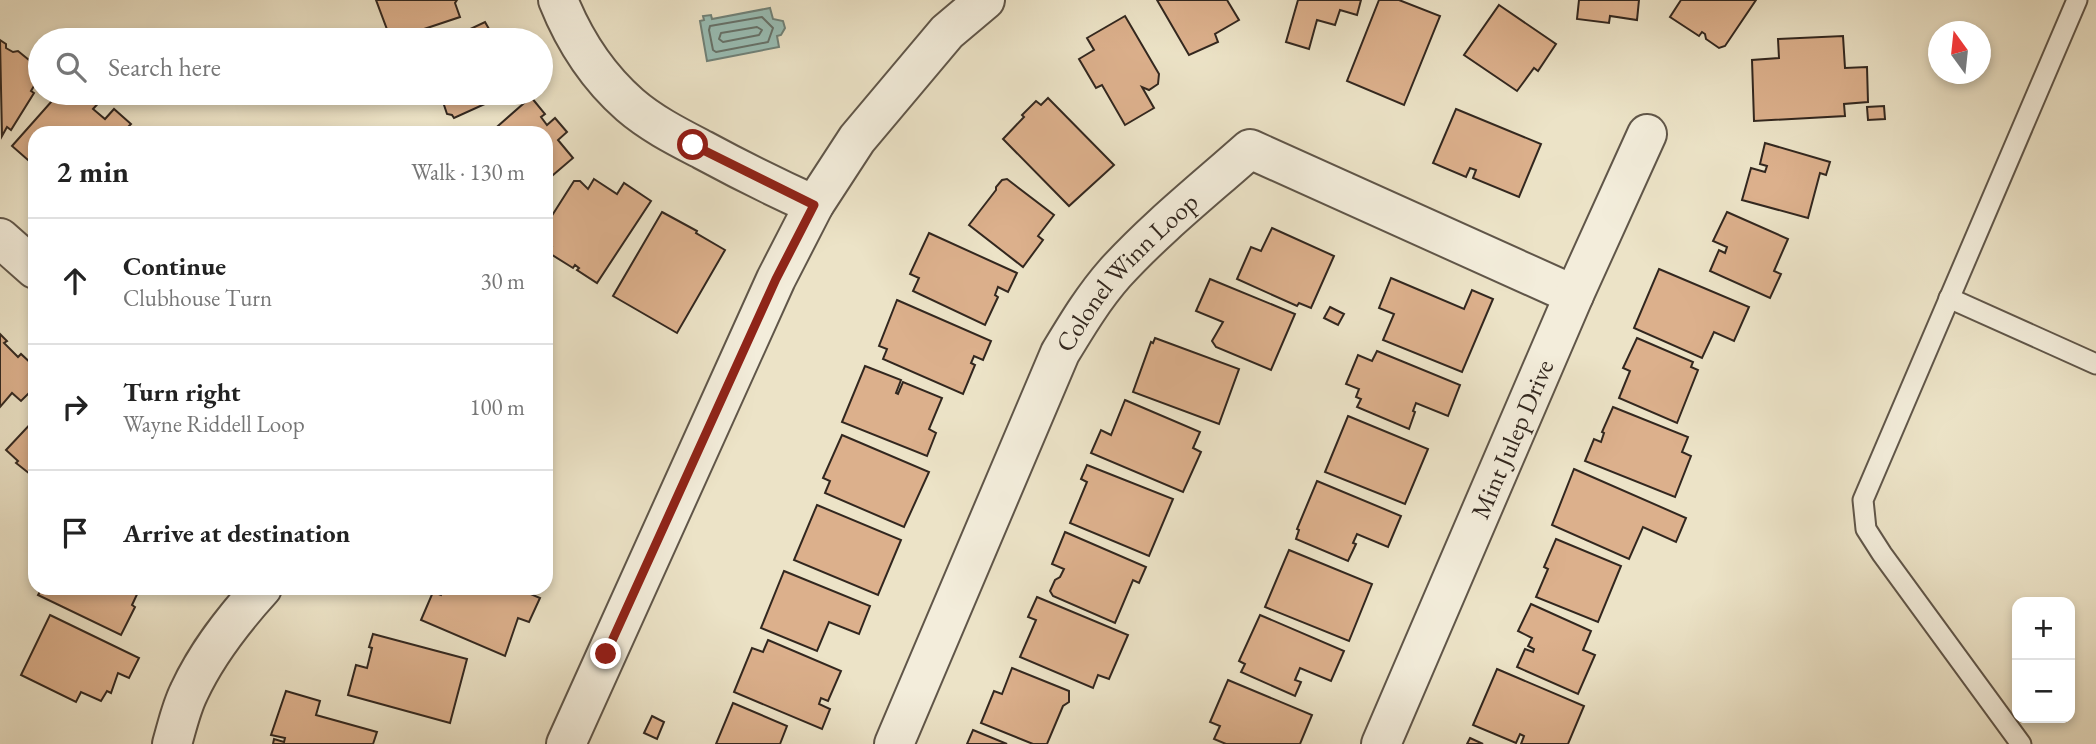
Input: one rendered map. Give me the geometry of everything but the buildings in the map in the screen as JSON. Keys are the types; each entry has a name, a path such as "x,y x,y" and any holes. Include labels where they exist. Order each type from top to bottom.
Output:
{"street":[{"path":"558,0 586,55 629,104 654,124 674,135 755,178 814,205"},
{"path":"566,744 770,292 814,205 857,139 901,85 947,32 985,0"},
{"name":"Mint Julep Drive","path":"1381,744 1574,295 1647,134"},
{"name":"Colonel Winn Loop","path":"894,744 1066,342 1086,310 1115,274 1156,233 1250,149 1574,295"},
{"path":"0,237 28,263"},
{"path":"172,744 188,694 211,651 256,595"}],"lane":[{"path":"2021,744 1866,530 1863,500 2077,0"},
{"path":"1949,298 2096,364"}],"water":[{"path":"770,8 773,19 783,21 785,28 781,35 777,36 779,47 707,61 700,21 704,20 703,16 711,15 712,19"}],"route":[{"path":"606,654 776,279 814,205 693,145"}]}
